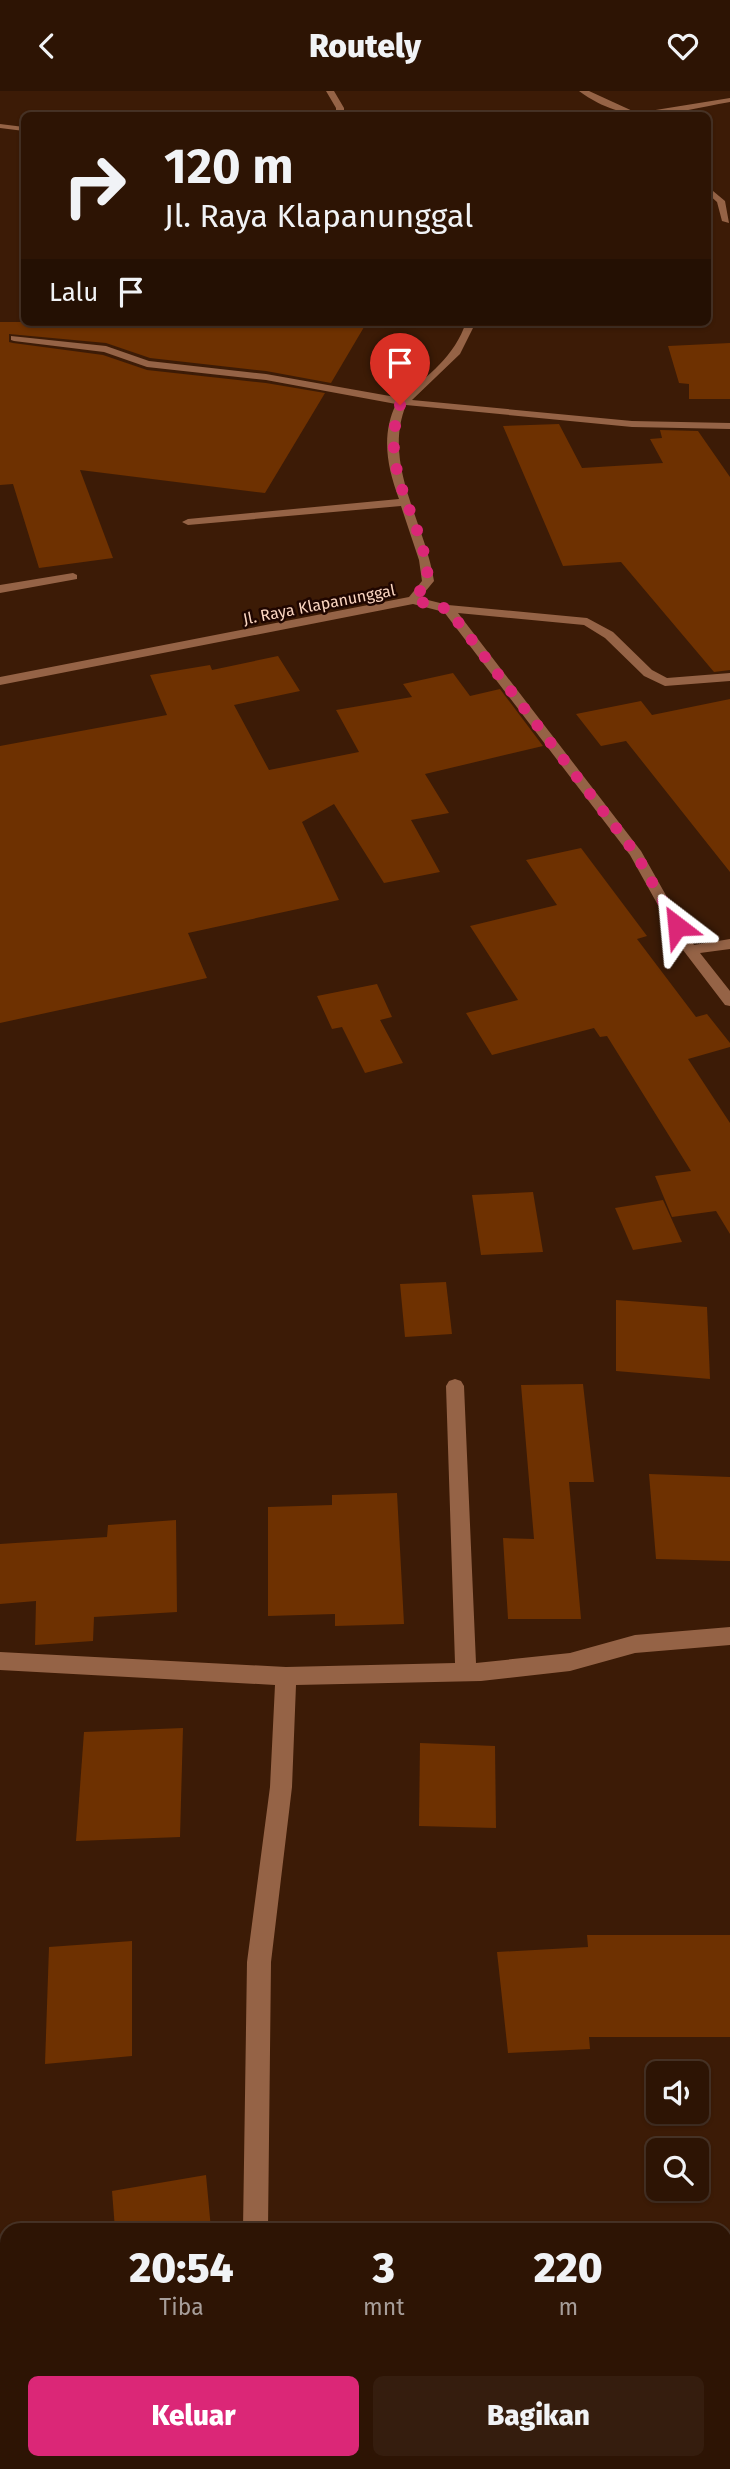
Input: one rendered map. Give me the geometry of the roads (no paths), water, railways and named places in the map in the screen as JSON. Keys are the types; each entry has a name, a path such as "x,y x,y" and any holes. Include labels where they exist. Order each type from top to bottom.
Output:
{"street":[{"path":"330,91 340,112"},
{"path":"583,91 630,112"},
{"path":"656,112 730,100"},
{"path":"0,126 21,129"},
{"path":"711,192 721,201 726,221"},
{"path":"404,402 451,361 468,336 470,326"},
{"path":"13,338 106,349 147,364 266,377 404,402 632,424 730,426"},
{"name":"Jl. Raya Klapanunggal","path":"0,681 413,600 428,581 428,565 404,502 394,456 393,429 404,402"},
{"path":"188,522 404,502"},
{"path":"0,589 73,577"},
{"path":"413,600 448,609 587,622 609,635 648,673 665,682 730,677"},
{"path":"448,609 636,854 690,950 730,1001"},
{"path":"690,950 730,944"},
{"path":"455,1386 466,1672"},
{"path":"0,1661 286,1677 466,1672 570,1662 635,1644 730,1636"},
{"path":"255,2223 259,1962 281,1787 286,1677"}]}
